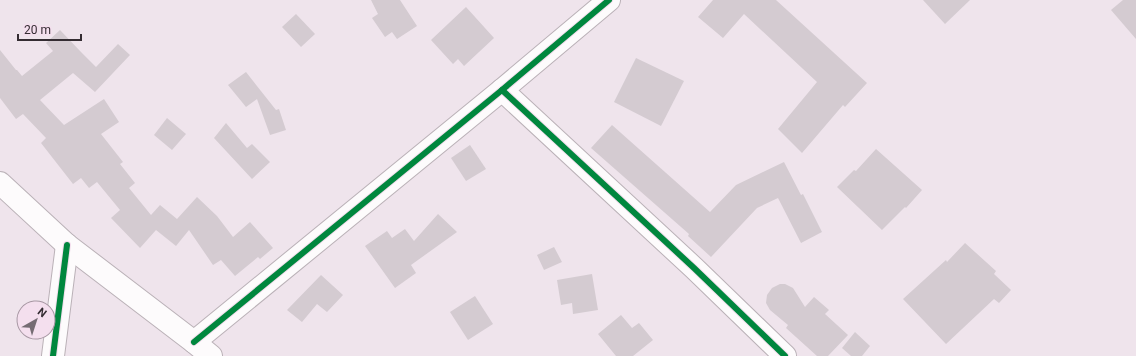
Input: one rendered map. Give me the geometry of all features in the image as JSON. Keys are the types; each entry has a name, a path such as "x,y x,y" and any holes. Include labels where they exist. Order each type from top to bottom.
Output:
{"street":[{"path":"0,182 66,245 202,349 502,90 609,0"},
{"path":"502,90 688,263 784,356"},
{"path":"53,356 66,245"}],"building":[{"path":"371,0 400,0 417,26 397,39 392,32 385,37 372,18 378,14"},
{"path":"713,0 776,0 867,83 845,107 843,105 802,153 778,129 817,82 744,14 723,38 698,17"},
{"path":"923,0 970,0 945,24"},
{"path":"1123,0 1136,0 1136,39 1111,10"},
{"path":"466,7 494,38 464,66 458,59 453,64 431,40"},
{"path":"296,14 315,34 301,47 282,27"},
{"path":"60,30 96,67 118,44 130,55 95,92 73,73 40,100 64,125 104,99 119,122 101,134 123,162 120,164 135,183 129,188 151,215 160,205 177,219 197,197 217,216 233,237 250,222 273,248 260,259 258,257 235,276 221,260 213,265 189,230 176,246 156,230 140,248 111,218 120,210 97,182 89,188 81,178 73,184 41,143 46,138 23,114 16,119 0,98 0,50 22,76 53,51 46,43"},
{"path":"636,58 684,81 661,126 614,102"},
{"path":"246,72 276,110 279,109 286,130 270,135 257,99 246,107 228,85"},
{"path":"167,118 186,134 172,150 154,135"},
{"path":"226,123 247,148 252,144 270,162 252,179 214,138"},
{"path":"612,125 710,212 736,185 784,162 801,195 803,194 822,232 801,243 778,198 757,208 711,257 688,236 689,234 591,148"},
{"path":"470,145 486,169 466,181 451,158"},
{"path":"876,149 922,190 906,208 905,207 882,230 837,187 854,170 856,171"},
{"path":"438,214 457,232 411,265 416,273 395,288 365,246 387,231 392,238 405,229 414,241"},
{"path":"965,243 996,271 994,274 1011,290 999,303 994,299 946,344 903,299 946,260 947,262"},
{"path":"554,247 562,262 544,270 537,255"},
{"path":"592,274 598,310 573,314 572,303 561,305 557,280"},
{"path":"321,275 343,295 327,312 317,304 302,322 287,310"},
{"path":"780,284 785,284 793,288 805,307 814,297 829,310 825,314 848,335 828,356 817,356 786,328 788,325 770,310 766,303 767,295 772,288"},
{"path":"475,296 493,324 468,340 450,312"},
{"path":"621,315 632,328 639,323 653,340 633,356 616,356 598,334"},
{"path":"855,332 870,346 862,356 851,356 842,348"}],"cycle path":[{"path":"194,342 502,90 609,0"},
{"path":"502,90 694,268 785,356"},
{"path":"53,356 67,245"}]}
